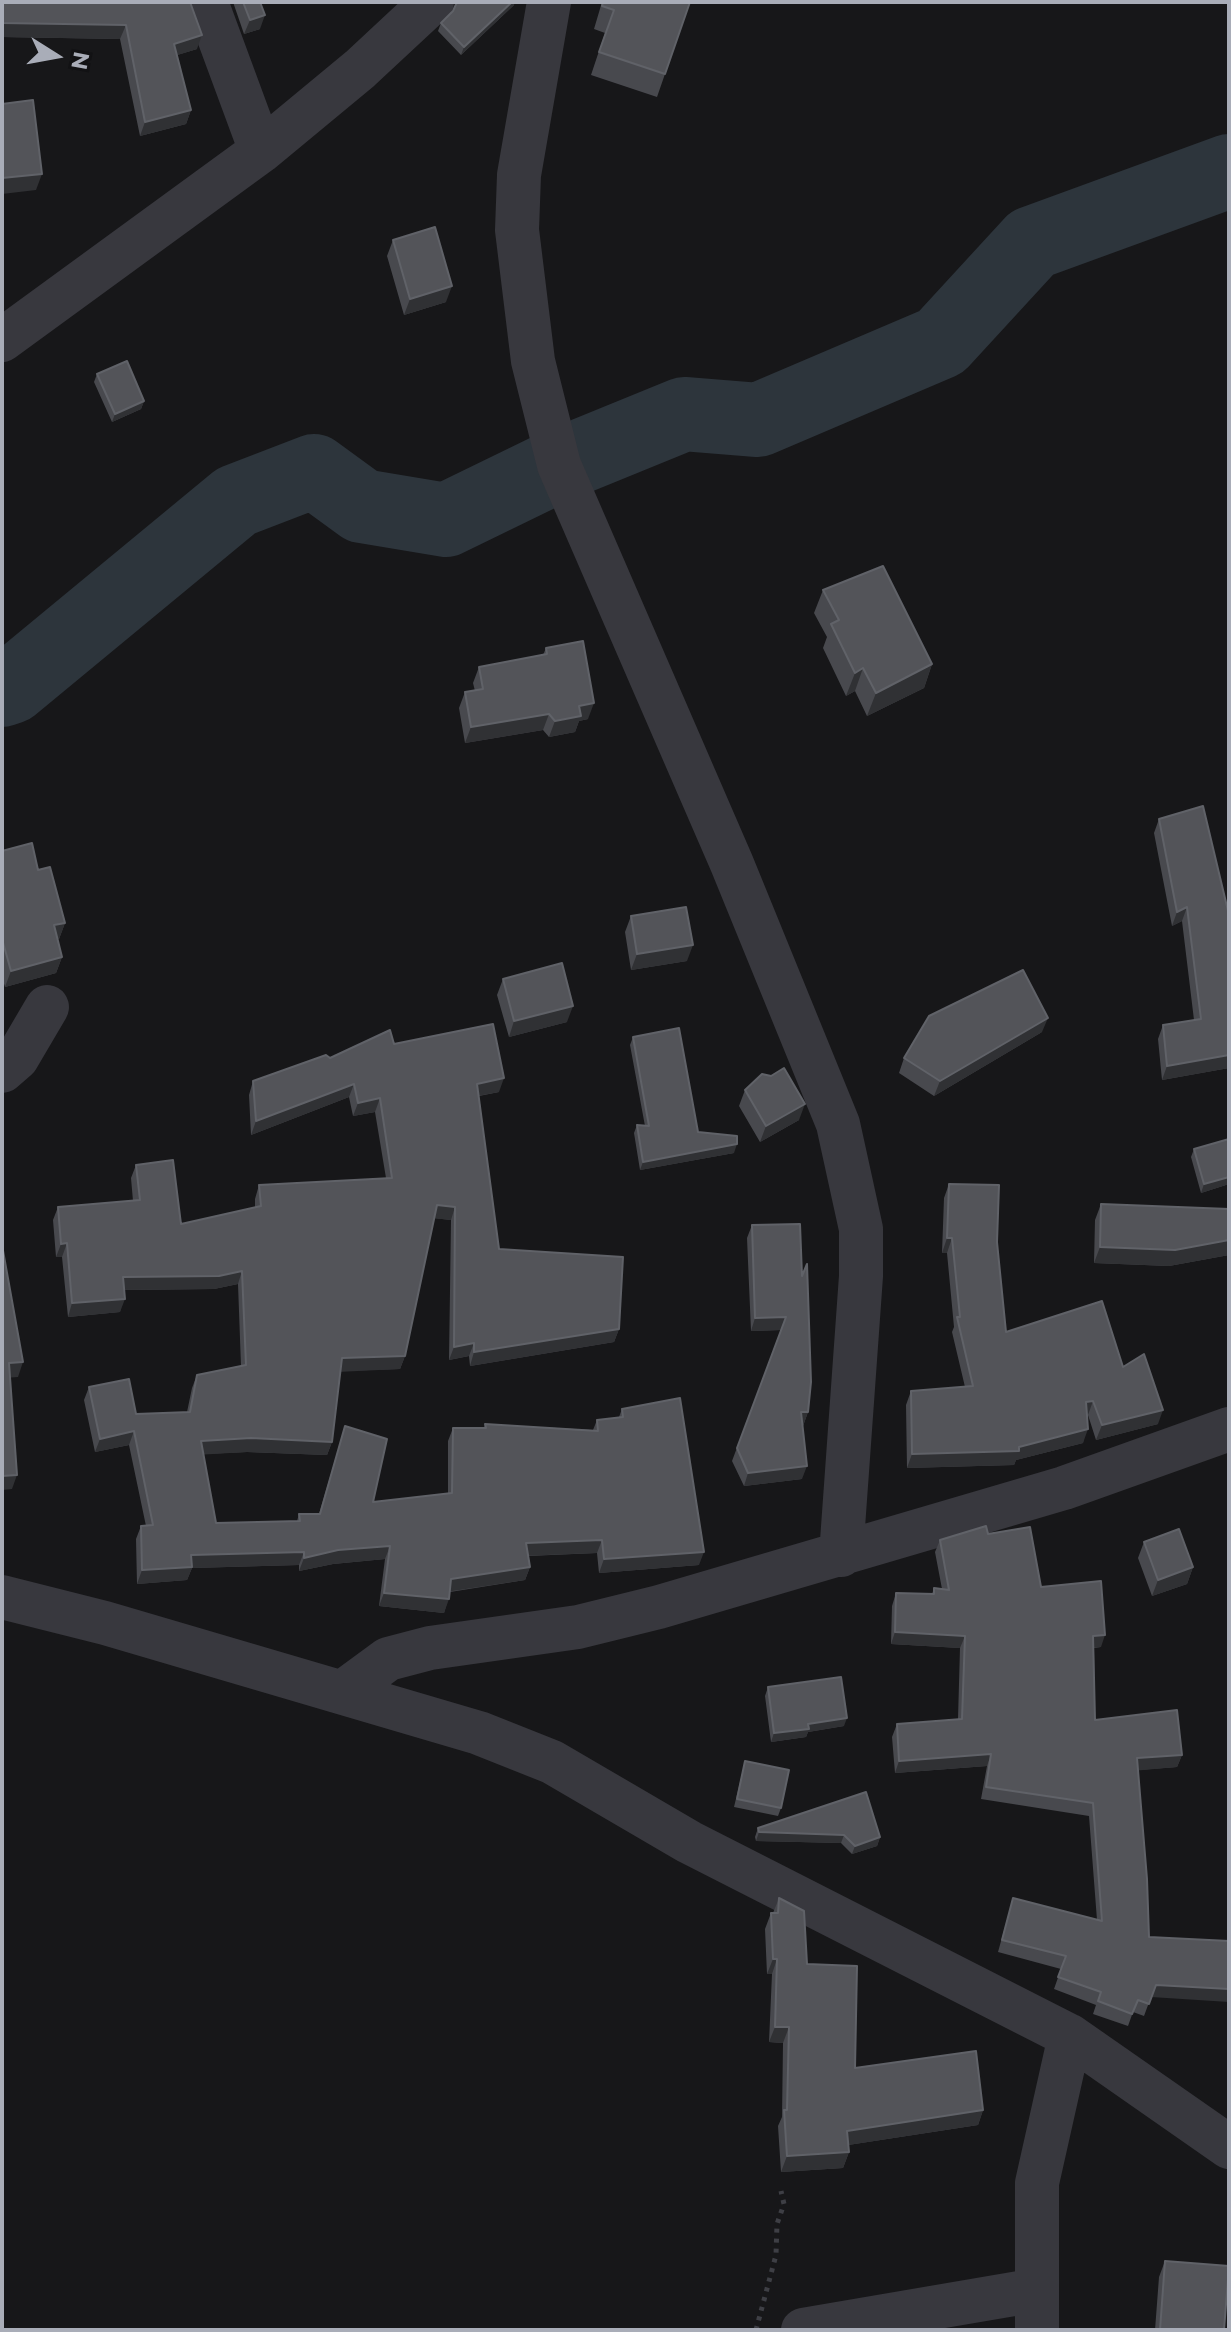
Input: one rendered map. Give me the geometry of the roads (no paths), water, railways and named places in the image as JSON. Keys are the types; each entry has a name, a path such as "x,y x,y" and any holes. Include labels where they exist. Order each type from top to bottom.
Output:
{"street":[{"path":"206,2 261,151"},
{"path":"2,340 261,151 360,69 432,2"},
{"path":"549,2 519,175 517,230 533,361 559,465 732,864 838,1124 861,1229 861,1276 841,1555"},
{"path":"2,1071 17,1058 47,1007"},
{"path":"343,1692 388,1659 430,1648 578,1627 841,1555 1064,1488 1229,1429"},
{"path":"2,1597 105,1623 343,1692 479,1733 552,1762 689,1842 1070,2036 1229,2147"},
{"path":"803,2330 1037,2310 1037,2183 1070,2036"}],"waterway":[{"path":"2,690 11,687 236,501 314,471 362,506 446,520 559,465 684,414 758,420 941,342 1032,243 1229,171"}]}
